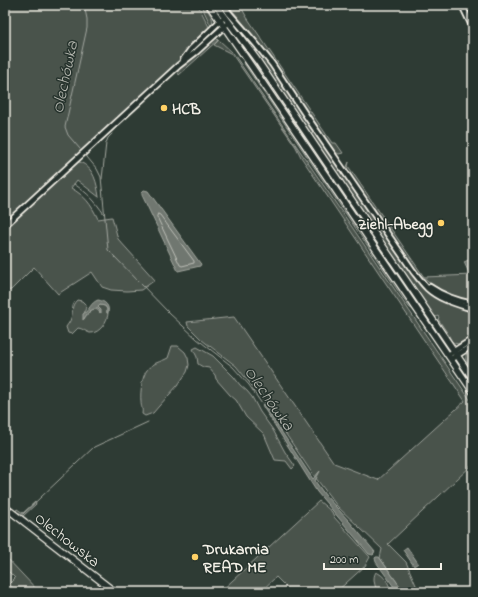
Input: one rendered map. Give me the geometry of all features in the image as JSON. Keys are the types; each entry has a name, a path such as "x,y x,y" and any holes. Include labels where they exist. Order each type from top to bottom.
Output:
{"street":[{"path":"209,5 473,392"},
{"path":"216,5 259,64 473,379"},
{"path":"224,5 272,64 408,264 426,287 454,304 473,309"},
{"path":"462,5 473,28"},
{"path":"5,225 178,66 196,52 227,19"},
{"path":"423,282 445,296 473,304"},
{"path":"450,357 473,339"},
{"path":"456,353 473,345"},
{"name":"Olechowska","path":"5,507 115,592"}],"shaded area":[{"path":"5,5 198,5 209,27 192,43 191,42 188,47 189,48 173,67 5,222"},
{"path":"201,5 204,5 211,16 213,21 211,26"},
{"path":"228,5 240,5 332,143 336,143 343,153 339,154 335,152 269,54"},
{"path":"240,28 260,51 412,274 425,288 452,304 473,311 473,335 458,344 451,340 438,319 438,316 436,317 428,309 239,30"},
{"path":"232,34 269,82 447,345 407,291"},
{"path":"215,37 218,40 179,75 178,71 180,68"},
{"path":"219,40 233,53 473,404 473,464 388,544 406,562 419,592 404,592 380,558 382,549 337,506 312,473 261,397 236,366 202,340 188,326 187,322 234,317 334,463 378,480 465,401 301,157 296,147 232,54 214,45"},
{"path":"243,62 250,68 441,349 413,310 409,307"},
{"path":"80,162 92,172 96,181 99,197 77,180 71,188 87,201 98,219 112,217 118,239 155,280 141,290 111,290 102,287 92,272 58,294 34,267 11,290 5,291 5,229 76,163"},
{"path":"349,162 348,166 424,277 473,275 473,301 457,297 442,290 429,282 417,271 348,171 347,167"},
{"path":"77,300 82,301 86,305 84,319 93,309 98,310 100,313 100,309 98,307 100,305 105,306 107,309 107,319 103,326 94,333 78,328 72,334 68,333 66,327 71,319 72,309"},
{"path":"172,346 178,346 185,352 189,365 187,372 178,385 153,413 145,416 142,414 141,404 141,388 144,377 151,366 168,358"},
{"path":"197,347 213,356 252,397 295,466 292,469 286,461 275,460 264,434 246,417 236,400 216,379 215,375 209,368 198,364 197,357 193,349"},
{"path":"473,347 473,371 468,364 466,356 469,350"},
{"path":"319,501 332,512 334,517 370,557 365,566 336,592 291,592 276,577 260,592 220,592"},
{"path":"35,502 36,504 23,516 27,519 24,519 16,513 17,509 23,513"},
{"path":"5,556 39,592 18,592 9,584 15,578 5,568"},
{"path":"376,572 386,580 391,592 377,592 374,579"}],"water":[{"path":"144,190 148,191 201,264 200,266 178,271 142,195"},
{"path":"473,258 473,273 469,273 464,262"},
{"path":"98,300 103,301 106,304 108,313 105,306 100,305 98,307 101,310 101,313 98,309 93,309 83,320 83,314 93,303"},
{"path":"263,404 313,479 320,471 315,481 325,495 375,552 373,555 369,554 317,492 262,405"},
{"path":"407,547 418,563 414,566 403,550"},
{"path":"376,557 379,557 404,592 393,592 394,587 376,562"}],"waterway":[{"name":"Olechówka","path":"80,149 68,135 65,127 87,28 84,5"},
{"path":"102,179 106,143 112,134"},
{"name":"Olechówka","path":"87,157 97,169 101,177 108,250 111,253"},
{"path":"74,184 84,191 104,214"},
{"name":"Olechówka","path":"113,255 169,313 197,339 233,367 249,385 262,404"},
{"path":"19,513 23,514 94,447 148,422"}],"place":[{"name":"HCB","path":"164,108"},
{"name":"Ziehl-Abegg","path":"441,223"},
{"name":"Drukarnia READ ME","path":"195,557"}]}
